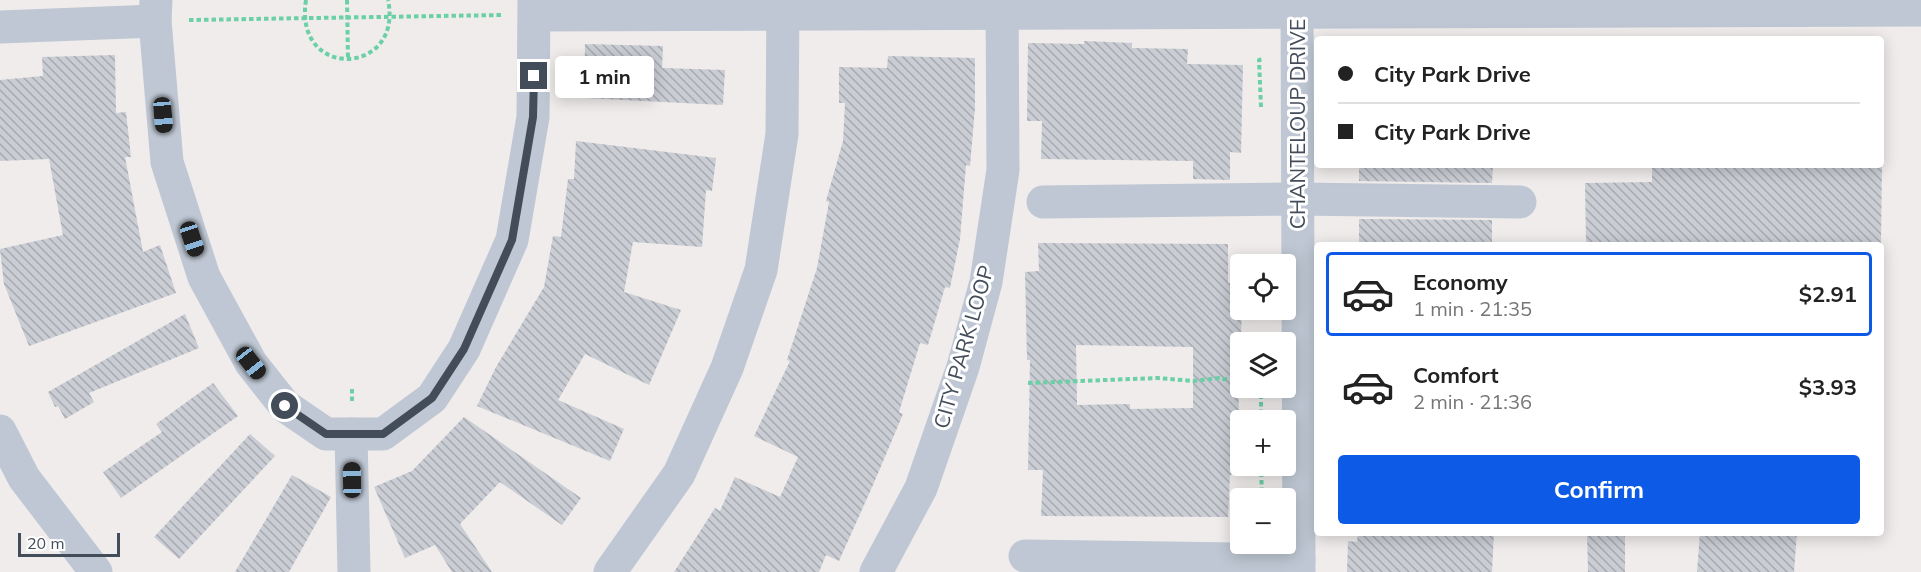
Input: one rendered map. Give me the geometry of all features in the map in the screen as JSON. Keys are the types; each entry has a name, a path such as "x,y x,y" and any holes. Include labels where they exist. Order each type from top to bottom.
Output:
{"street":[{"name":"CITY PARK LOOP","path":"876,572 921,488 963,367 986,282 1003,170 1002,6"},
{"path":"0,27 155,11 167,162 204,278 251,363 285,406 326,434 383,434 432,398 464,349 512,240 533,117 534,7 1297,6 1921,10"},
{"name":"CHANTELOUP DRIVE","path":"1297,6 1298,199 1308,494 1299,566"},
{"path":"610,572 679,474 727,368 761,270 782,134 784,7"},
{"path":"1043,202 1298,199 1520,202"},
{"path":"0,431 24,478 96,572"},
{"path":"351,434 354,572"},
{"path":"1025,556 1299,566"}],"path":[{"path":"306,0 303,18 307,33 317,47 331,57 348,60 365,56 379,46 388,31 392,17 388,0"},
{"path":"347,0 348,60"},
{"path":"155,11 347,18 534,7"},
{"path":"1028,382 1158,378 1194,381 1220,378 1230,380"}],"building":[{"path":"1084,41 1132,43 1132,48 1188,49 1187,64 1243,65 1241,153 1230,152 1230,180 1193,179 1193,161 1041,159 1042,121 1027,121 1028,43 1084,44"},
{"path":"585,44 663,46 662,68 725,70 723,105 584,98"},
{"path":"115,55 116,113 126,112 131,157 125,157 143,252 160,245 176,293 29,346 4,284 0,249 63,235 49,159 0,161 0,80 43,76 42,57"},
{"path":"888,56 975,58 975,108 970,166 966,165 960,239 950,288 945,287 928,345 920,343 899,412 903,414 839,561 826,555 819,572 674,572 715,508 720,511 735,477 780,497 798,457 754,436 790,361 787,360 817,268 829,202 826,201 843,141 845,103 839,103 839,67 887,68"},
{"path":"576,141 716,158 712,191 706,190 702,247 633,242 624,292 681,310 649,385 585,354 558,400 624,429 610,461 477,406 496,367 544,287 553,236 561,237 568,179 574,179"},
{"path":"1359,168 1493,168 1492,183 1359,181"},
{"path":"1652,168 1882,168 1881,242 1586,242 1585,183 1652,182"},
{"path":"1359,219 1492,220 1492,242 1359,242"},
{"path":"1038,243 1228,244 1230,320 1242,320 1241,332 1230,332 1230,398 1239,398 1239,410 1230,410 1228,517 1041,516 1043,470 1028,470 1030,360 1027,360 1025,272 1039,271","holes":["1076,345 1193,347 1193,408 1130,409 1130,404 1077,405"]},
{"path":"185,314 199,348 89,393 94,402 65,419 58,406 55,407 48,392"},
{"path":"213,383 238,416 121,498 103,472 162,432 156,424"},
{"path":"464,417 581,498 562,525 500,482 460,524 492,572 452,572 435,545 405,558 374,487 412,471"},
{"path":"250,434 275,456 179,559 154,537"},
{"path":"292,475 331,497 289,572 235,572"},
{"path":"1358,536 1494,536 1492,572 1347,572 1348,541 1357,542"},
{"path":"1587,536 1625,536 1625,572 1588,572"},
{"path":"1700,536 1797,536 1794,572 1697,572"}],"route":[{"path":"285,406 326,434 383,434 432,398 464,349 512,240 533,117 534,76"}]}
